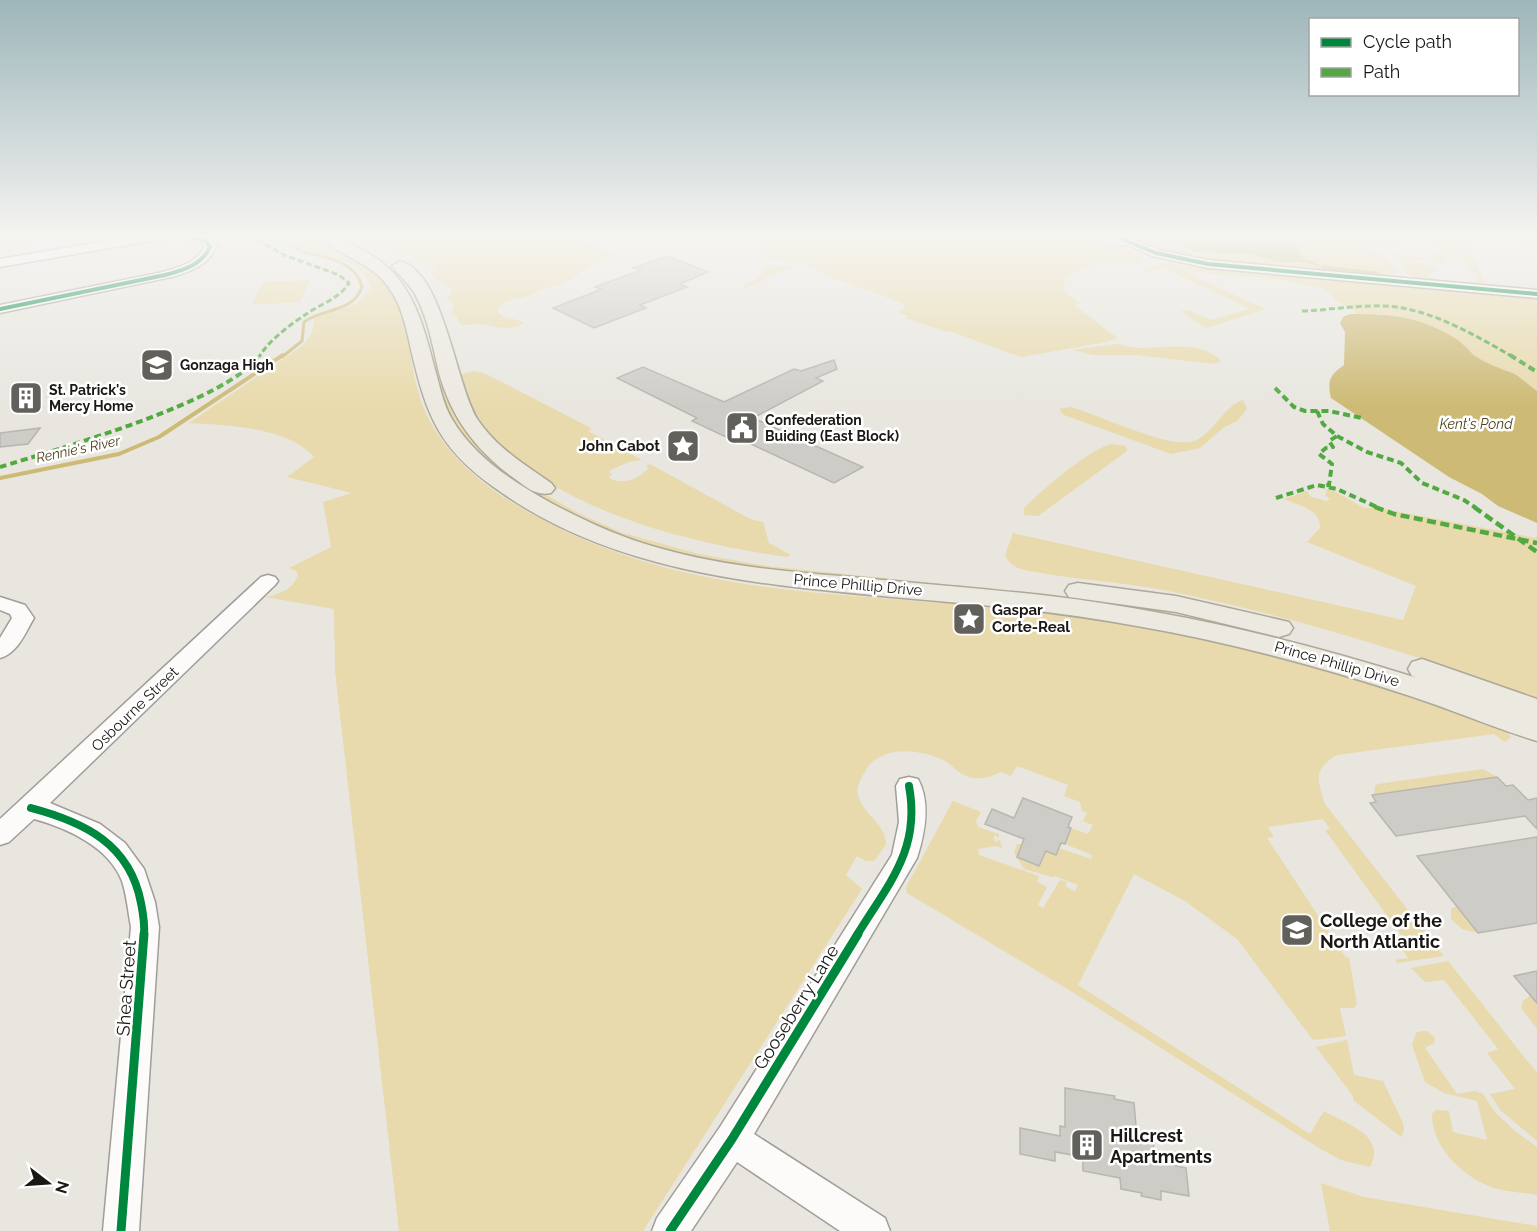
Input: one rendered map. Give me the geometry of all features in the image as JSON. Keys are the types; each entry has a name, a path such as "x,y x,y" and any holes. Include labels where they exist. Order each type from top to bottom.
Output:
{"main road":[{"name":"Prince Phillip Drive","path":"403,292 416,326 430,392 436,408 448,430 462,448 500,481 531,501 583,529 616,543 672,561 732,573 962,594 1087,610 1199,629 1260,642 1358,669 1448,697 1537,730"},
{"name":"Prince Phillip Drive","path":"422,292 434,316 457,400 471,425 509,463 559,501 608,524 676,547 761,563 990,581 1142,598 1214,611 1375,655 1473,686 1537,710"}],"street":[{"path":"0,309 80,292"},
{"path":"1520,292 1537,294"},
{"name":"Osbourne Street","path":"0,835 268,581"},
{"path":"0,603 18,610 23,618 19,628 0,651"},
{"name":"Gooseberry Lane","path":"670,1231 732,1139 904,858 913,832 914,811 909,786"},
{"name":"Shea Street","path":"31,808 61,816 96,833 120,854 135,879 145,927 121,1231"},
{"path":"732,1139 872,1231"}],"shaded area":[{"path":"258,292 304,292 300,302 251,305"},
{"path":"367,292 392,292 395,298 405,324 415,378 424,408 441,439 465,467 508,500 561,529 614,551 666,568 719,580 773,588 1034,612 1183,634 1261,651 1338,672 1505,729 1511,737 1505,742 1494,734 1337,755 1324,765 1319,776 1325,804 1444,956 1397,963 1395,960 1408,958 1401,947 1409,946 1325,830 1330,829 1323,819 1268,827 1274,837 1267,838 1346,958 1349,957 1357,1004 1354,1008 1340,1008 1346,1036 1313,1040 1237,939 1185,901 1134,874 1078,985 1310,1134 1324,1111 1360,1130 1373,1145 1374,1155 1370,1167 1341,1160 1319,1148 1074,993 907,893 906,887 953,801 981,812 976,821 978,827 999,834 999,838 995,835 993,838 996,842 1000,840 1002,848 996,846 978,849 979,855 1039,876 1037,882 1047,887 1038,905 1043,908 1060,880 1067,882 1065,886 1075,891 1078,885 1055,876 1024,869 1014,853 1017,844 1022,844 1039,866 1046,851 1056,855 1059,848 1091,859 1092,855 1065,844 1071,828 1088,834 1093,825 1083,821 1087,813 1082,811 1080,802 1064,796 1068,785 1017,766 1011,776 1001,772 984,778 970,777 934,756 903,751 892,752 874,761 867,768 858,787 860,801 882,831 886,845 874,861 866,861 857,856 846,875 862,889 643,1231 399,1231 335,671 334,609 265,597 281,593 293,584 298,574 289,568 331,547 323,502 352,493 287,477 314,457 289,439 238,427 189,423 302,346 312,333 314,319 353,305","holes":["958,608 982,610 983,624 958,622"]},
{"path":"451,292 535,292 508,301 497,311 506,318 524,323 512,328 460,324 456,316 452,314 454,305 447,299"},
{"path":"873,292 1067,292 1080,304 1074,305 1117,338 1107,342 1021,357 905,318 908,316 898,312 905,307 902,303"},
{"path":"1215,292 1229,292 1266,309 1206,328 1180,311 1189,310 1211,320 1250,309"},
{"path":"1328,292 1463,292 1537,299 1537,391 1521,378 1483,361 1473,353 1384,314 1356,314 1333,299 1333,296"},
{"path":"1117,344 1137,348 1193,348 1213,354 1221,361 1214,364 1135,355 1093,355 1072,350"},
{"path":"473,371 484,373 589,427 592,429 588,431 642,460 628,462 609,471 612,474 609,478 620,481 631,480 645,472 649,468 646,466 650,464 750,519 763,522 769,543 791,555 787,557 747,551 705,542 617,515 575,497 536,474 503,448 477,416 461,379 462,374"},
{"path":"440,375 446,389 534,488 580,514 623,533 699,554 767,566 961,586 742,570 614,536 532,495 478,455 450,419 437,381"},
{"path":"1243,400 1247,409 1237,421 1223,428 1200,448 1171,454 1064,415 1059,409 1070,407 1151,436 1183,442 1194,441 1201,437 1230,408"},
{"path":"1111,444 1126,446 1127,451 1038,516 1024,515 1024,508 1053,481 1090,454"},
{"path":"1317,487 1334,491 1364,508 1379,508 1536,538 1537,534 1537,698 1448,667 1311,625 1173,592 1025,570 1012,564 1005,555 1013,533 1403,620 1416,586 1307,542 1320,528 1317,516 1308,509 1284,499 1307,491 1311,497 1327,501 1330,499 1325,495 1327,490"},
{"path":"1483,769 1497,777 1374,795 1375,786 1378,784"},
{"path":"1457,906 1478,933 1462,929 1451,919 1451,909"},
{"path":"1448,961 1537,1073 1537,1141 1500,1110 1490,1094 1515,1089 1487,1053 1498,1049 1444,980 1425,982 1411,968"},
{"path":"1531,995 1537,1003 1537,1029 1521,1008 1523,1001"},
{"path":"1427,1031 1435,1038 1434,1043 1425,1048 1457,1094 1475,1091 1483,1094 1495,1112 1537,1147 1537,1195 1491,1187 1469,1175 1450,1158 1437,1138 1433,1126 1432,1114 1436,1110 1449,1111 1453,1132 1487,1140 1477,1101 1444,1093 1425,1082 1412,1045 1416,1033"},
{"path":"1347,1040 1354,1075 1383,1081 1403,1123 1404,1130 1401,1137 1353,1100 1353,1096 1316,1047"},
{"path":"1321,1183 1364,1197 1537,1226 1537,1231 1330,1231"}],"water":[{"name":"Kent's Pond","path":"1350,314 1416,320 1457,339 1474,355 1518,376 1537,391 1537,523 1498,506 1482,494 1449,477 1331,398 1329,387 1331,378 1344,365 1345,332 1340,323 1343,317"}],"building":[{"path":"593,292 673,292 640,305 646,308 594,328 553,308"},
{"name":"Confederation Buiding (East Block)","path":"834,360 837,369 816,378 823,381 753,418 863,467 834,483 732,435 728,438 692,421 697,418 617,378 643,367 724,402 794,369 801,371"},
{"name":"St. Patrick's Mercy Home","path":"40,428 28,444 0,447 0,433"},
{"path":"1497,777 1506,786 1513,785 1528,800 1537,798 1537,829 1525,816 1396,836 1370,803 1376,802 1372,795"},
{"path":"1023,798 1072,817 1065,844 1061,843 1056,855 1046,851 1039,866 1017,857 1024,839 985,824 992,809 1014,818"},
{"name":"College of the North Atlantic","path":"1537,837 1537,923 1478,933 1417,856"},
{"path":"1537,971 1537,1003 1514,976"},
{"name":"Hillcrest Apartments","path":"1065,1088 1115,1096 1114,1099 1134,1103 1137,1137 1153,1140 1155,1161 1186,1168 1189,1196 1161,1191 1161,1200 1121,1189 1120,1178 1083,1171 1083,1157 1055,1152 1055,1161 1020,1154 1020,1128 1060,1136 1060,1126 1065,1127"}],"waterway":[{"name":"Rennie's River","path":"282,357 302,341 304,322 345,306 359,292"},
{"name":"Rennie's River","path":"0,478 119,454 159,437 283,355"}],"marked path":[{"path":"0,467 110,433 217,389 253,366 264,348 309,312 327,304 339,292"},
{"path":"1302,311 1385,306 1421,313 1505,352 1537,372"},
{"path":"1275,388 1294,407 1305,411 1329,411 1362,418"},
{"path":"1317,411 1323,424 1337,436 1329,441 1333,447 1326,448 1319,454 1332,464 1329,485 1320,486"},
{"path":"1337,436 1367,452 1401,463 1422,483 1464,500 1537,552"},
{"path":"1276,498 1314,485 1328,486 1394,514 1537,543"}],"cycle path":[{"path":"0,309 80,292"},
{"path":"1520,292 1537,294"},
{"path":"670,1231 732,1139 904,858 912,822 909,786"},
{"path":"31,808 77,823 104,840 126,863 134,877 139,895 145,927 121,1231"}],"place":[{"name":"Gonzaga High","path":"157,365"},
{"name":"St. Patrick's Mercy Home","path":"26,398"},
{"name":"Confederation Buiding (East Block)","path":"742,428"},
{"name":"John Cabot","path":"683,446"},
{"name":"Gaspar Corte-Real","path":"969,619"},
{"name":"College of the North Atlantic","path":"1297,930"},
{"name":"Hillcrest Apartments","path":"1087,1145"}]}
